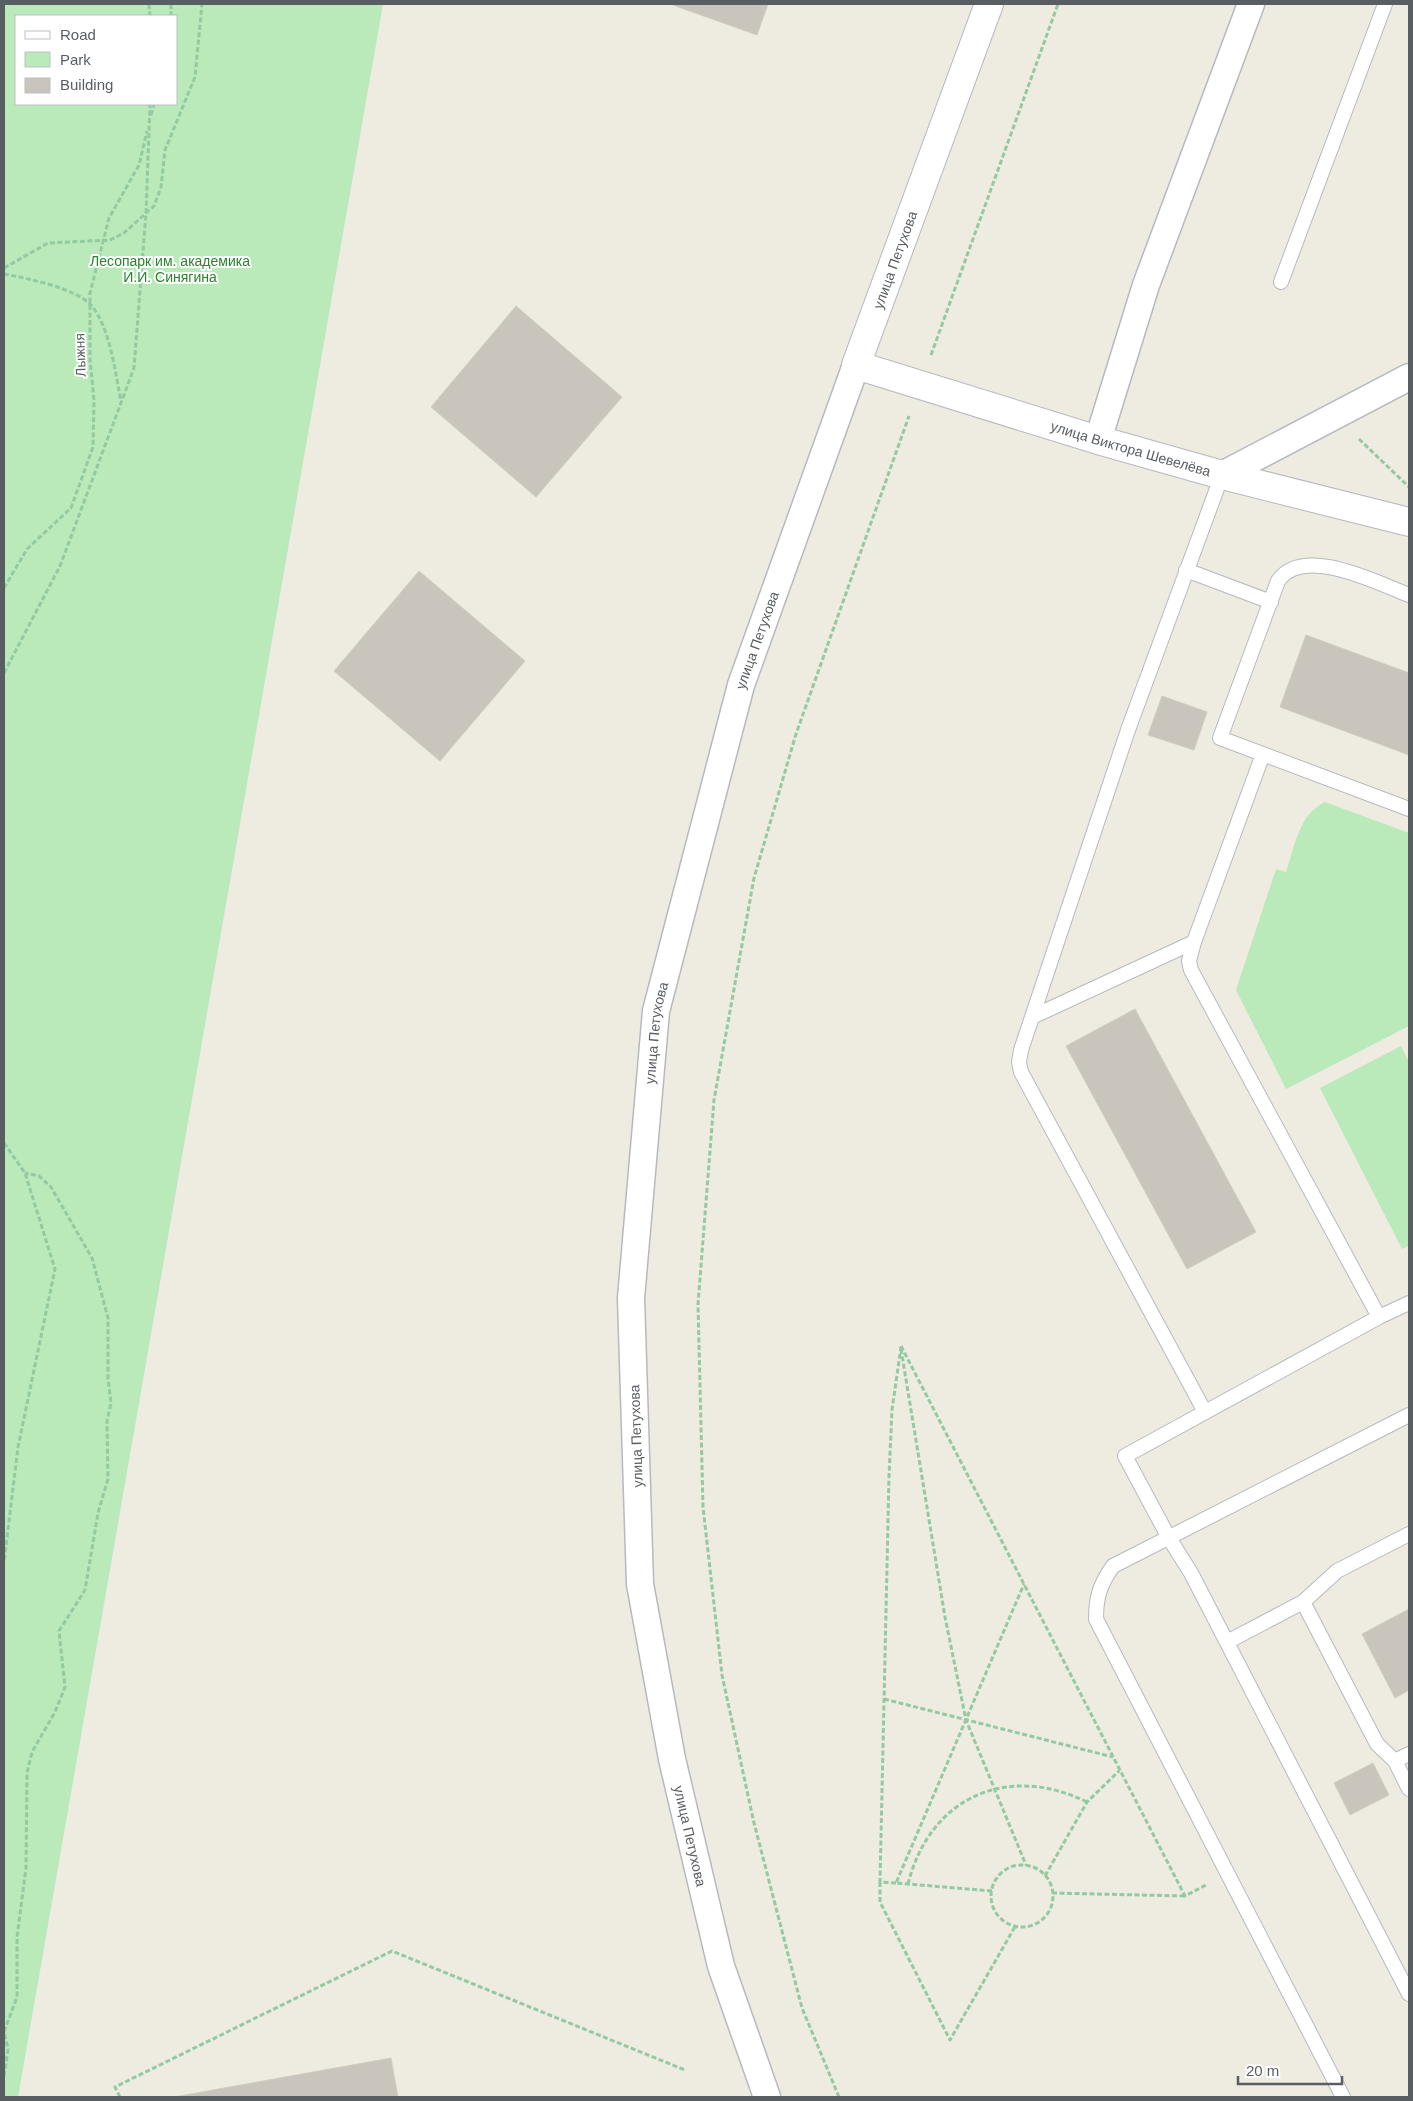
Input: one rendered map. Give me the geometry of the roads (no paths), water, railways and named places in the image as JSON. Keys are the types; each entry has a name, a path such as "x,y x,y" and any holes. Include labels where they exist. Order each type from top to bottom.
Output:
{"street":[{"name":"улица Петухова","path":"767,2097 721,1966 672,1759 640,1584 631,1298 656,1011 742,685 856,365 989,4"},
{"path":"1098,440 1146,285 1251,4"},
{"name":"улица Виктора Шевелёва","path":"856,365 1098,440 1222,475 1409,522"},
{"path":"1222,475 1409,377"}],"lane":[{"path":"1281,282 1385,4"},
{"path":"1205,1412 1021,1072 1019,1062 1020,1050 1128,730 1222,475"},
{"path":"1409,595 1323,565 1292,569 1284,573 1271,602 1220,738 1409,808"},
{"path":"1186,570 1271,602"},
{"path":"1263,754 1194,942 1189,961 1192,970 1380,1317"},
{"path":"1032,1017 1194,942"},
{"path":"1409,1303 1125,1456 1169,1538 1191,1573 1409,1994"},
{"path":"1344,2097 1096,1619 1096,1600 1102,1581 1113,1566 1409,1415"},
{"path":"1227,1642 1303,1602 1338,1571 1409,1534"},
{"path":"1303,1602 1377,1744 1395,1762 1409,1789"},
{"path":"1395,1762 1409,1754"}],"park label":[{"name":"Лесопарк им. академика И.И. Синягина","path":"170,270"}]}
